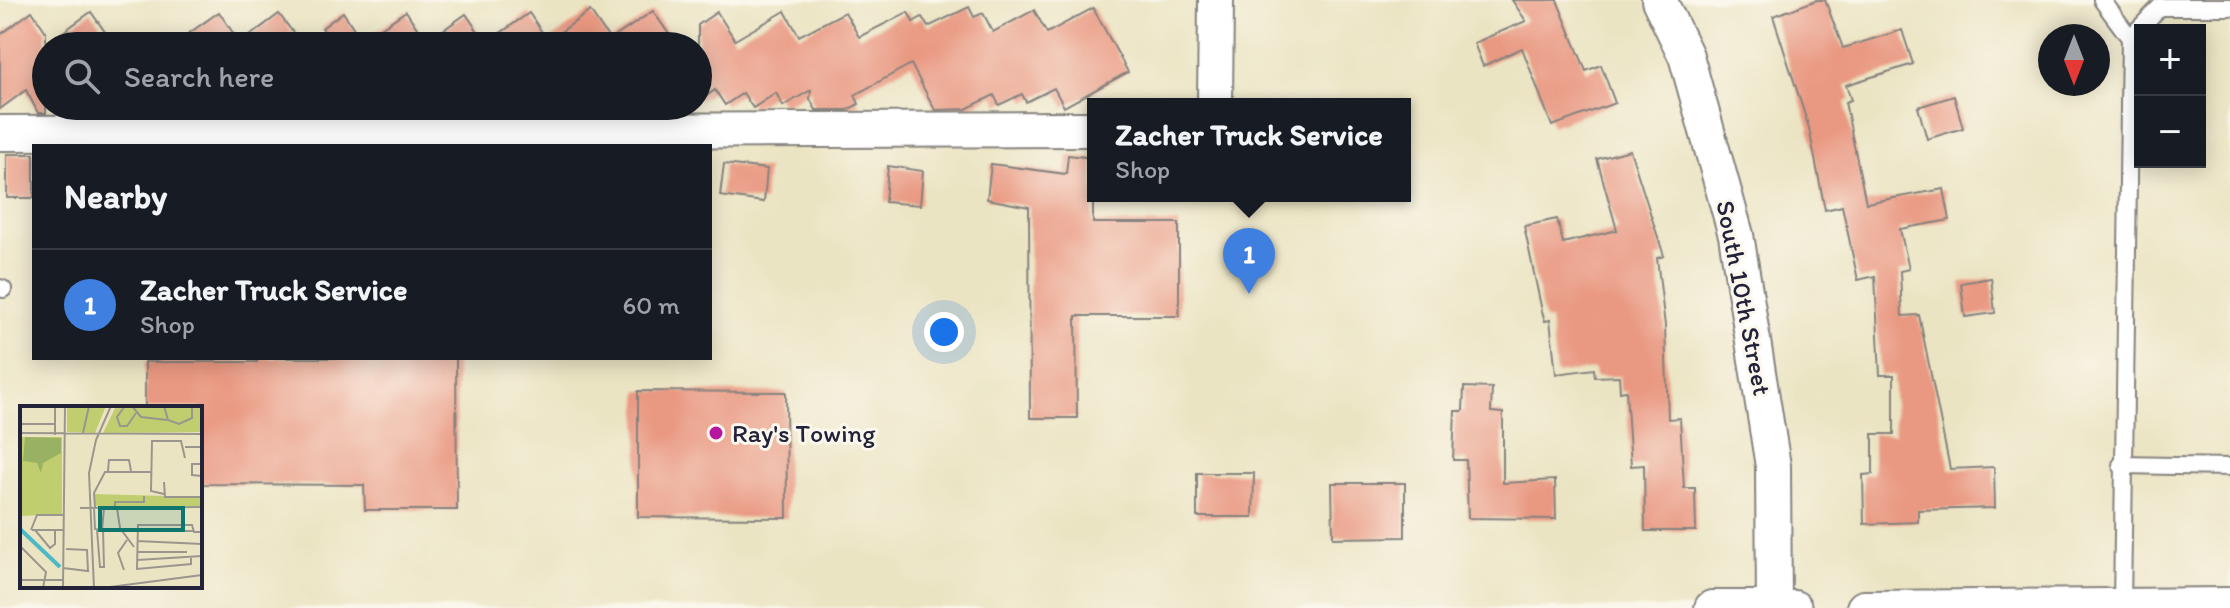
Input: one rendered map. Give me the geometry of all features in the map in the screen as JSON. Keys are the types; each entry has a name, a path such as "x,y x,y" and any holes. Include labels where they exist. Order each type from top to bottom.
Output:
{"street":[{"path":"1215,98 1216,0"},
{"name":"South 10th Street","path":"1659,0 1686,56 1736,235 1773,466 1774,608"},
{"path":"0,133 1087,129"},
{"path":"1864,608 2230,605"},
{"path":"1712,608 1794,608"}],"lane":[{"path":"2102,0 2130,38 2121,465 2122,606"},
{"path":"2130,38 2160,7 2230,7"},
{"path":"2121,465 2230,467"}],"building":[{"path":"1512,0 1557,0 1586,71 1601,65 1615,103 1552,126 1522,48 1483,66 1474,43 1526,21"},
{"path":"1825,0 1843,48 1902,30 1913,64 1846,85 1851,100 1845,102 1866,203 1944,189 1950,220 1900,229 1909,269 1900,271 1902,316 1919,315 1950,469 1994,467 1995,508 1918,510 1918,522 1864,524 1863,475 1873,474 1873,434 1894,434 1894,375 1880,375 1875,276 1858,280 1842,206 1825,210 1809,128 1773,16"},
{"path":"969,7 974,17 983,13 993,32 1034,10 1047,33 1093,8 1128,72 1064,107 1054,88 1026,102 1022,94 999,105 994,95 966,109 935,110 911,64 855,95 859,104 847,110 816,110 810,99 811,90 783,106 776,93 753,108 743,93 725,105 715,90 712,92 712,32 698,32 698,25 717,12 735,40 785,11 799,36 845,12 859,37 908,12 913,22 922,17 928,27"},
{"path":"32,11 46,32 32,32 32,102 26,90 0,109 0,35"},
{"path":"406,11 420,32 375,32"},
{"path":"590,11 604,32 561,32"},
{"path":"653,11 667,32 622,32"},
{"path":"91,12 105,32 63,32"},
{"path":"219,12 233,32 191,32"},
{"path":"343,12 356,32 325,32 322,28"},
{"path":"529,13 542,32 502,32"},
{"path":"279,14 292,32 255,32"},
{"path":"466,14 478,32 440,32"},
{"path":"1954,96 1963,128 1927,139 1918,107"},
{"path":"1630,150 1664,256 1657,258 1665,326 1668,419 1680,418 1684,488 1695,488 1696,531 1645,531 1644,465 1631,466 1626,391 1620,392 1619,376 1595,377 1594,369 1556,374 1550,320 1545,321 1542,311 1524,226 1557,219 1563,243 1617,230 1597,159"},
{"path":"7,154 32,154 32,198 7,198"},
{"path":"1068,155 1087,157 1087,202 1093,202 1093,223 1179,223 1179,316 1076,316 1077,418 1030,418 1029,207 987,199 991,164 1066,174"},
{"path":"724,164 767,169 764,202 720,196"},
{"path":"888,166 923,171 920,205 885,202"},
{"path":"1991,278 1995,313 1965,317 1961,283"},
{"path":"456,360 457,510 365,510 364,485 202,484 202,406 145,406 145,362"},
{"path":"1464,387 1492,388 1491,412 1503,413 1503,483 1555,480 1556,519 1468,518 1466,460 1453,460 1455,411 1463,411"},
{"path":"638,391 786,392 787,518 638,517"},
{"path":"1197,473 1254,473 1253,517 1197,517"},
{"path":"1332,483 1405,483 1405,537 1333,538"}],"place":[{"name":"Zacher Truck Service","path":"1249,294"},
{"name":"Ray's Towing","path":"716,433"}]}
